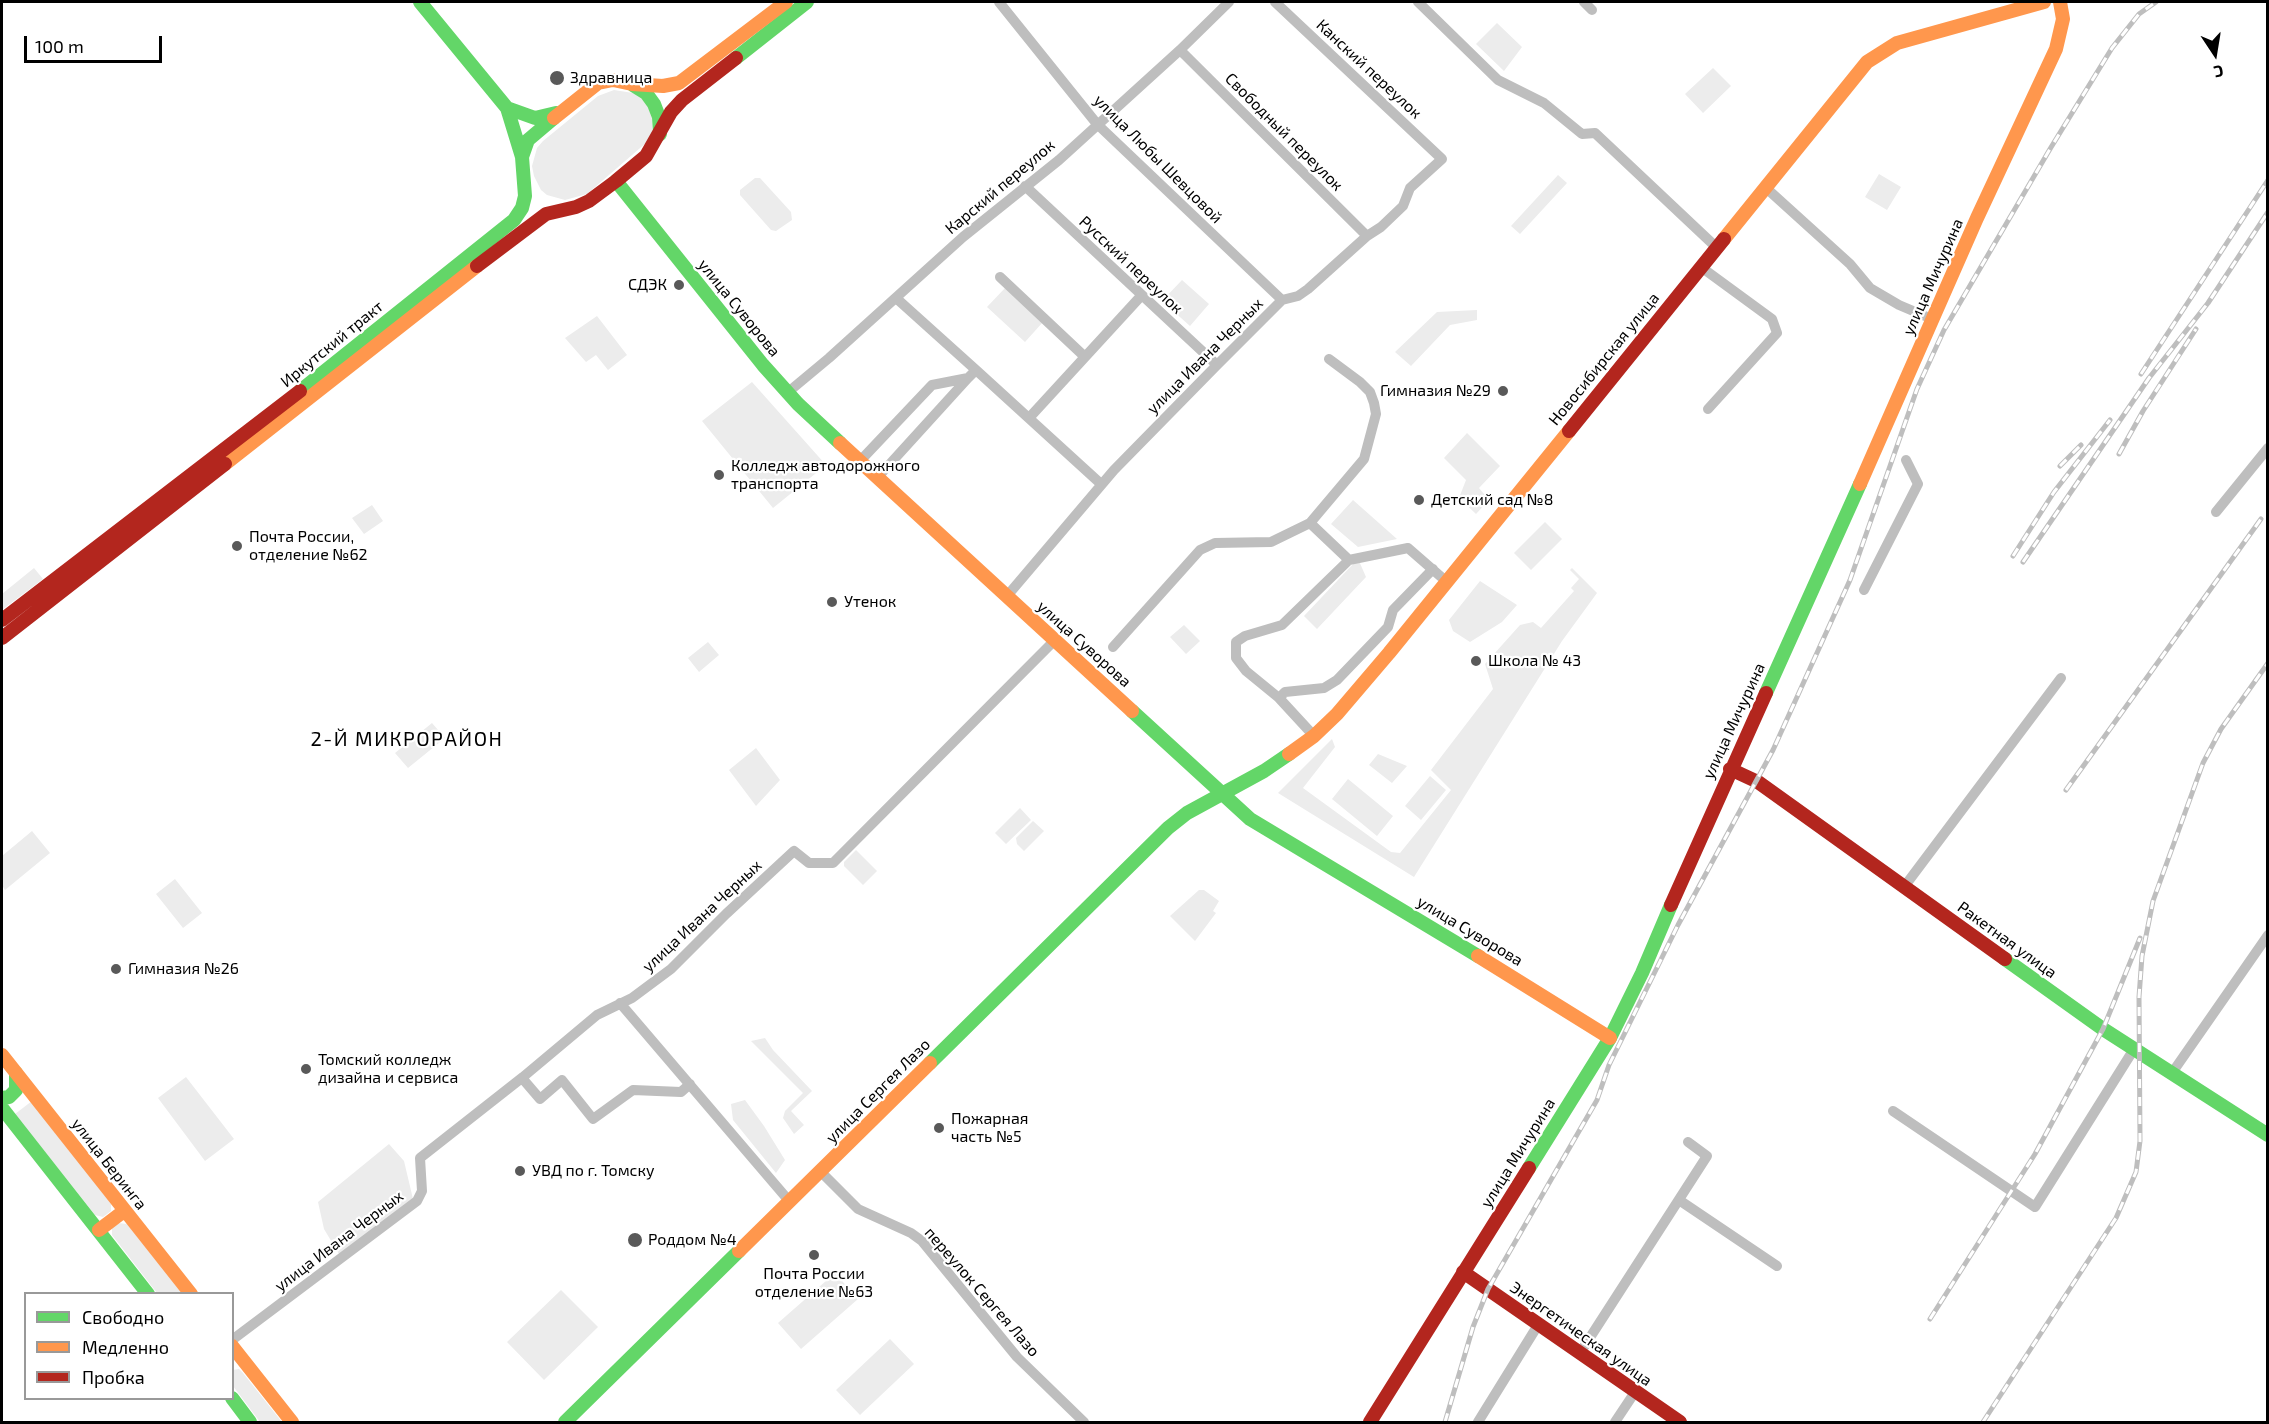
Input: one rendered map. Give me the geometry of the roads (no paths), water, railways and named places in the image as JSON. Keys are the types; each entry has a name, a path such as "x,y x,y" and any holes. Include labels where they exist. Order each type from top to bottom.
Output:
{"street":[{"path":"420,2 507,108 535,118 559,113"},
{"path":"522,157 524,147 531,135 598,83 613,80 663,86 679,83 693,75 786,2"},
{"name":"Иркутский тракт","path":"2,638 533,222 546,214 576,207 589,201 616,181 646,156 671,112 682,100 807,2"},
{"name":"улица Любы Шевцовой","path":"999,2 1097,124 1282,300"},
{"name":"Карский переулок","path":"787,393 963,237 1059,160 1180,50 1229,2"},
{"name":"Канский переулок","path":"1275,2 1442,159"},
{"path":"1418,2 1498,80 1544,103 1582,134 1595,133 1716,247"},
{"path":"1584,2 1592,10"},
{"name":"Новосибирская улица","path":"1222,793 1264,771 1314,736 1337,714 1447,582 1857,72 1876,54 1896,43 2044,2"},
{"name":"улица Мичурина","path":"1370,1422 1610,1038 1642,973 1730,769 2056,49 2063,19 2060,2"},
{"name":"Свободный переулок","path":"1180,50 1367,236"},
{"path":"632,84 646,93 654,104 659,117 660,134"},
{"name":"Иркутский тракт","path":"2,620 257,425 514,220 522,208 525,196 522,157 507,108"},
{"name":"улица Ивана Черных","path":"1007,596 1101,484 1217,365 1282,300 1298,296 1308,289 1367,236 1381,227 1403,206 1410,188 1442,159"},
{"name":"улица Суворова","path":"616,181 787,393 1250,819 1520,981 1610,1038"},
{"name":"Русский переулок","path":"1025,186 1141,297 1217,365"},
{"path":"1765,187 1850,264 1870,288 1899,305 1932,319"},
{"path":"1701,267 1772,319 1776,333 1708,409"},
{"path":"1000,277 1084,356"},
{"path":"896,297 972,374 1029,418 1101,484"},
{"path":"1029,418 1141,297"},
{"path":"1113,647 1200,550 1215,543 1271,542 1310,523 1364,459 1376,414 1370,392 1329,359"},
{"path":"860,460 932,385 972,374"},
{"path":"878,477 972,374"},
{"path":"2216,512 2268,448"},
{"path":"1864,591 1918,484 1906,460"},
{"path":"1310,523 1349,560"},
{"path":"1314,736 1279,698 1246,671 1236,658 1236,642 1245,636 1282,625 1349,560 1408,548 1447,582"},
{"path":"1279,698 1285,692 1324,688 1337,680 1388,627 1393,610 1433,569"},
{"name":"улица Ивана Черных","path":"234,1338 417,1201 422,1191 420,1158 522,1078 597,1015 632,998 671,969 794,851 808,863 832,863 1055,640"},
{"path":"1904,887 2061,678"},
{"name":"Ракетная улица","path":"1730,769 1758,782 2103,1029 2268,1135"},
{"name":"улица Сергея Лазо","path":"565,1422 1168,828 1187,813 1222,793"},
{"path":"2172,1073 2268,935"},
{"path":"620,1003 790,1202"},
{"path":"1893,1111 2035,1207 2134,1049"},
{"name":"улица Беринга","path":"2,1054 190,1292"},
{"path":"2,1098 9,1097 16,1090 16,1073"},
{"path":"522,1078 540,1099 562,1080 593,1119 633,1090 681,1092 690,1084"},
{"path":"2,1108 147,1292"},
{"path":"1580,1353 1707,1156 1688,1142"},
{"name":"переулок Сергея Лазо","path":"821,1172 858,1209 911,1233 922,1241 1017,1357 1084,1422"},
{"path":"1679,1200 1777,1266"},
{"path":"99,1230 124,1211"},
{"name":"Энергетическая улица","path":"1462,1272 1680,1422"},
{"path":"1478,1422 1538,1325"},
{"path":"234,1349 292,1422"},
{"path":"1615,1422 1635,1392"},
{"path":"234,1400 250,1422"}],"railway":[{"path":"1445,1422 1473,1327 1488,1289 1597,1100 1609,1065 1678,925 1773,750 1850,580 1917,389 1944,330 2112,48 2139,14 2156,2"},
{"path":"2141,374 2268,180"},
{"path":"2023,562 2149,378 2208,303 2268,212"},
{"path":"2119,454 2143,411 2196,329"},
{"path":"2013,556 2054,492 2110,420"},
{"path":"2060,466 2081,445"},
{"path":"2066,790 2261,519"},
{"path":"1983,1422 2116,1218 2136,1172 2140,1141 2139,997 2142,956 2153,901 2203,763 2221,729 2268,663"},
{"path":"1930,1319 2035,1154 2103,1029 2140,938"}],"place":[{"name":"Здравница","path":"557,78"},
{"name":"СДЭК","path":"679,285"},
{"name":"Гимназия №29","path":"1503,391"},
{"name":"Колледж автодорожного транспорта","path":"719,475"},
{"name":"Детский сад №8","path":"1419,500"},
{"name":"Почта России, отделение №62","path":"237,546"},
{"name":"Утенок","path":"832,602"},
{"name":"Школа № 43","path":"1476,661"},
{"name":"Гимназия №26","path":"116,969"},
{"name":"Томский колледж дизайна и сервиса","path":"306,1069"},
{"name":"Пожарная часть №5","path":"939,1128"},
{"name":"УВД по г. Томску","path":"520,1171"},
{"name":"Роддом №4","path":"635,1240"},
{"name":"Почта России отделение №63","path":"814,1255"}],"district":[{"name":"2-Й МИКРОРАЙОН","path":"407,739"}]}
